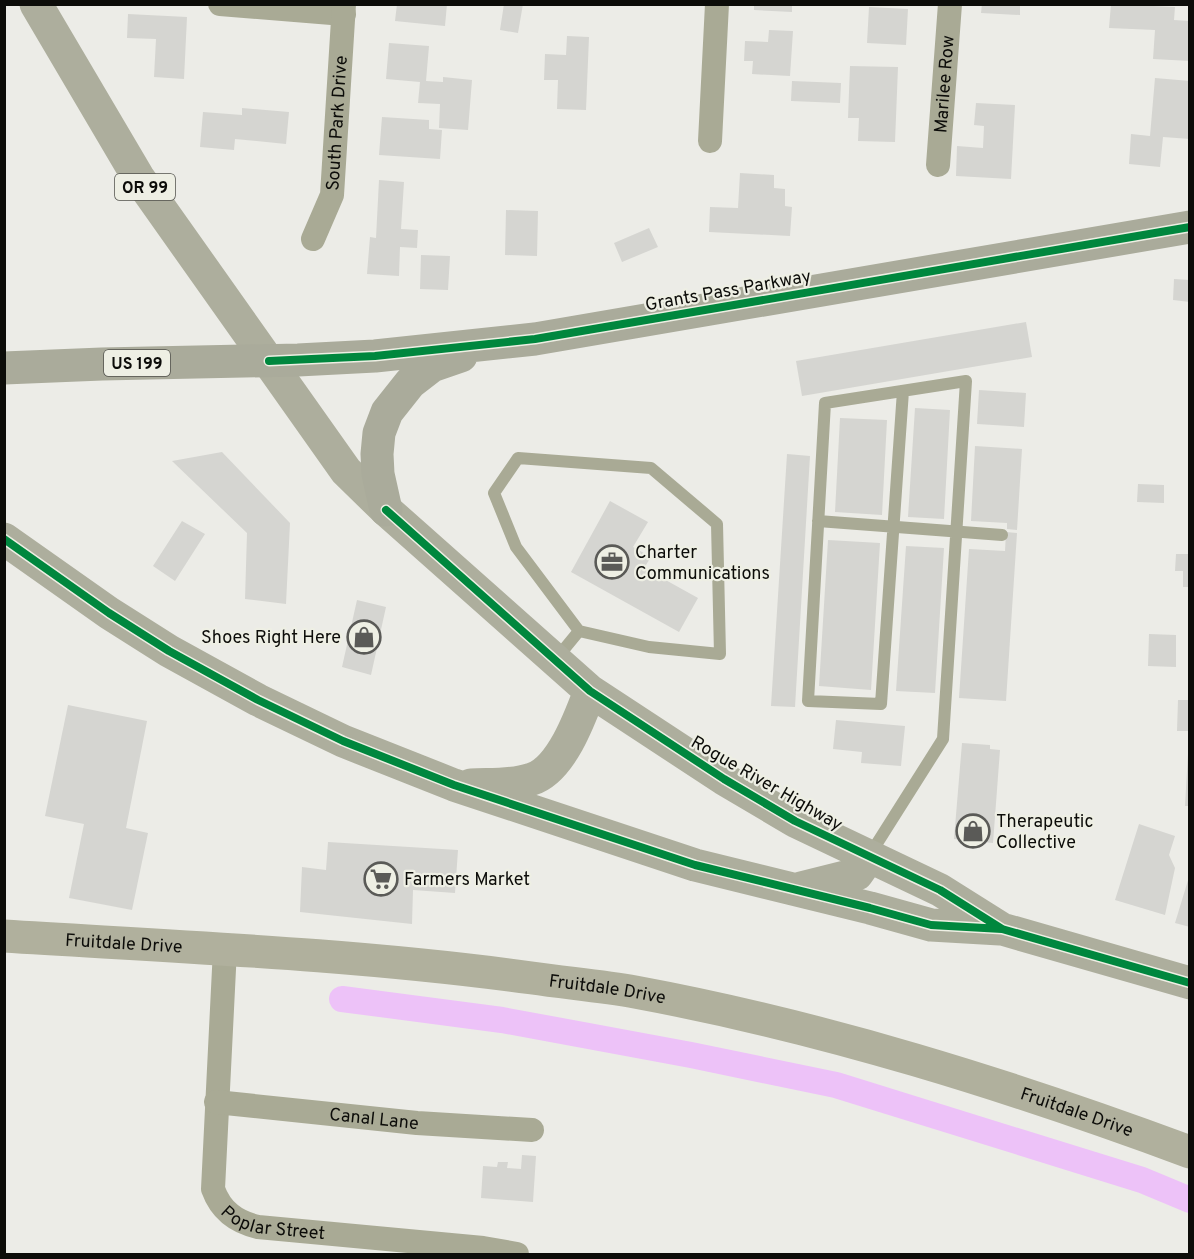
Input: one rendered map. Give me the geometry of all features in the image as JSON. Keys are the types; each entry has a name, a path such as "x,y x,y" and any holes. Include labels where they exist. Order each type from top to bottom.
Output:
{"highway":[{"name":"Grants Pass Parkway","path":"4,368 375,356 535,339 1190,227"},
{"path":"386,510 378,474 377,454 379,433 387,411 410,383 432,366 499,342"}],"main road":[{"name":"Rogue River Highway","path":"36,4 138,177 346,471 386,510 590,691 724,779 795,821 940,890 1002,929 1190,983"},
{"name":"OR 99","path":"4,539 109,613 170,651 258,700 343,741 454,785 695,865 931,925 1002,929"},
{"path":"454,785 507,783 533,779 552,765 577,726 590,691"},
{"path":"795,890 857,874 868,857"}],"street":[{"path":"220,4 344,9"},
{"path":"710,141 717,4"},
{"name":"Marilee Row","path":"939,165 950,4"},
{"name":"South Park Drive","path":"313,239 332,195 344,9"},
{"name":"Fruitdale Drive","path":"4,936 439,965 632,992 827,1035 1083,1112 1190,1152"},
{"name":"Poplar Street","path":"225,949 213,1189 217,1201 227,1213 242,1223 270,1228 483,1248 517,1254"},
{"name":"Canal Lane","path":"216,1102 417,1123 532,1130"}],"lane":[{"path":"868,857 943,739 966,381 903,391 825,404 808,701 881,704 903,391"},
{"path":"518,458 651,468 717,524 720,654 649,647 579,631 516,547 494,494 518,458"},
{"path":"818,521 1002,535"},
{"path":"555,660 579,631"}],"building":[{"path":"397,4 447,4 445,26 395,21"},
{"path":"504,4 523,4 518,33 500,30"},
{"path":"754,4 792,4 792,12 754,10"},
{"path":"982,4 1020,4 1020,15 981,13"},
{"path":"1111,4 1175,7 1174,20 1190,21 1190,61 1153,59 1155,30 1109,28"},
{"path":"869,7 908,9 906,45 867,43"},
{"path":"128,14 187,17 184,79 154,77 156,39 127,38"},
{"path":"769,30 793,31 790,76 752,74 753,61 744,61 745,41 768,42"},
{"path":"567,36 589,37 586,110 557,109 558,80 544,80 545,54 566,55"},
{"path":"389,43 429,46 426,81 443,82 443,77 472,80 468,130 439,128 440,104 418,103 420,82 386,79"},
{"path":"850,66 898,67 895,142 858,141 859,118 848,118"},
{"path":"1155,78 1190,81 1190,139 1163,137 1160,167 1129,164 1131,134 1150,136"},
{"path":"792,81 841,83 840,103 791,101"},
{"path":"976,103 1015,105 1011,179 956,176 957,146 983,148 984,126 974,125"},
{"path":"242,108 289,112 286,144 235,139 234,150 200,147 203,112 242,115"},
{"path":"382,117 429,120 429,129 442,130 440,159 379,155"},
{"path":"740,173 774,175 774,188 785,189 785,206 792,207 790,236 709,232 710,207 738,208"},
{"path":"379,180 404,182 401,229 418,230 417,248 400,247 399,276 367,274 370,237 376,238"},
{"path":"506,210 538,211 537,256 505,255"},
{"path":"649,228 658,247 622,262 614,243"},
{"path":"421,255 450,256 448,290 420,289"},
{"path":"1174,279 1190,280 1190,302 1173,300"},
{"path":"1026,322 1032,357 802,396 796,361"},
{"path":"979,390 1026,393 1024,427 977,424"},
{"path":"915,408 950,410 944,519 908,517"},
{"path":"840,418 887,420 882,515 835,512"},
{"path":"975,446 1022,449 1017,530 1007,529 1007,523 971,521"},
{"path":"222,452 290,523 286,604 245,599 247,533 172,461"},
{"path":"787,454 810,456 795,707 771,706"},
{"path":"1138,484 1164,485 1164,503 1137,502"},
{"name":"Charter Communications","path":"610,501 648,522 633,547 651,557 644,568 698,598 679,632 571,572"},
{"path":"182,521 205,534 175,581 153,566"},
{"path":"1006,532 1017,533 1006,701 959,698 969,549 1005,551"},
{"path":"828,540 880,543 871,690 819,686"},
{"path":"906,546 944,548 935,693 896,691"},
{"path":"1176,554 1190,554 1190,587 1183,587 1183,571 1175,571"},
{"name":"Shoes Right Here","path":"357,600 386,607 371,675 342,667"},
{"path":"1149,634 1176,635 1176,667 1148,666"},
{"path":"1178,700 1190,700 1190,731 1177,731"},
{"path":"68,705 147,721 126,828 148,833 132,910 69,898 84,824 45,816"},
{"path":"836,720 905,726 901,766 861,763 862,752 833,749"},
{"path":"962,743 990,745 990,749 1000,750 993,843 954,839"},
{"path":"1188,754 1190,754 1190,806 1185,806"},
{"path":"1139,824 1175,836 1169,855 1175,868 1165,915 1115,900"},
{"path":"328,842 458,850 455,893 413,890 412,924 300,912 302,867 326,870"},
{"path":"1190,877 1190,927 1175,923"},
{"path":"522,1155 536,1156 533,1202 481,1198 483,1166 497,1167 498,1162 508,1162 507,1168 521,1169"}],"waterway":[{"path":"342,999 502,1020 836,1085 1142,1180 1190,1200"}],"cycle path":[{"path":"269,361 375,356 535,339 1190,227"},
{"path":"386,510 590,691 724,779 795,821 940,890 1002,929 1190,983"},
{"path":"4,539 109,613 169,651 258,700 343,741 454,785 695,865 931,925 1002,929"}],"place":[{"name":"Charter Communications","path":"612,562"},
{"name":"Shoes Right Here","path":"364,637"},
{"name":"Therapeutic Collective","path":"973,831"},
{"name":"Farmers Market","path":"381,879"}]}
